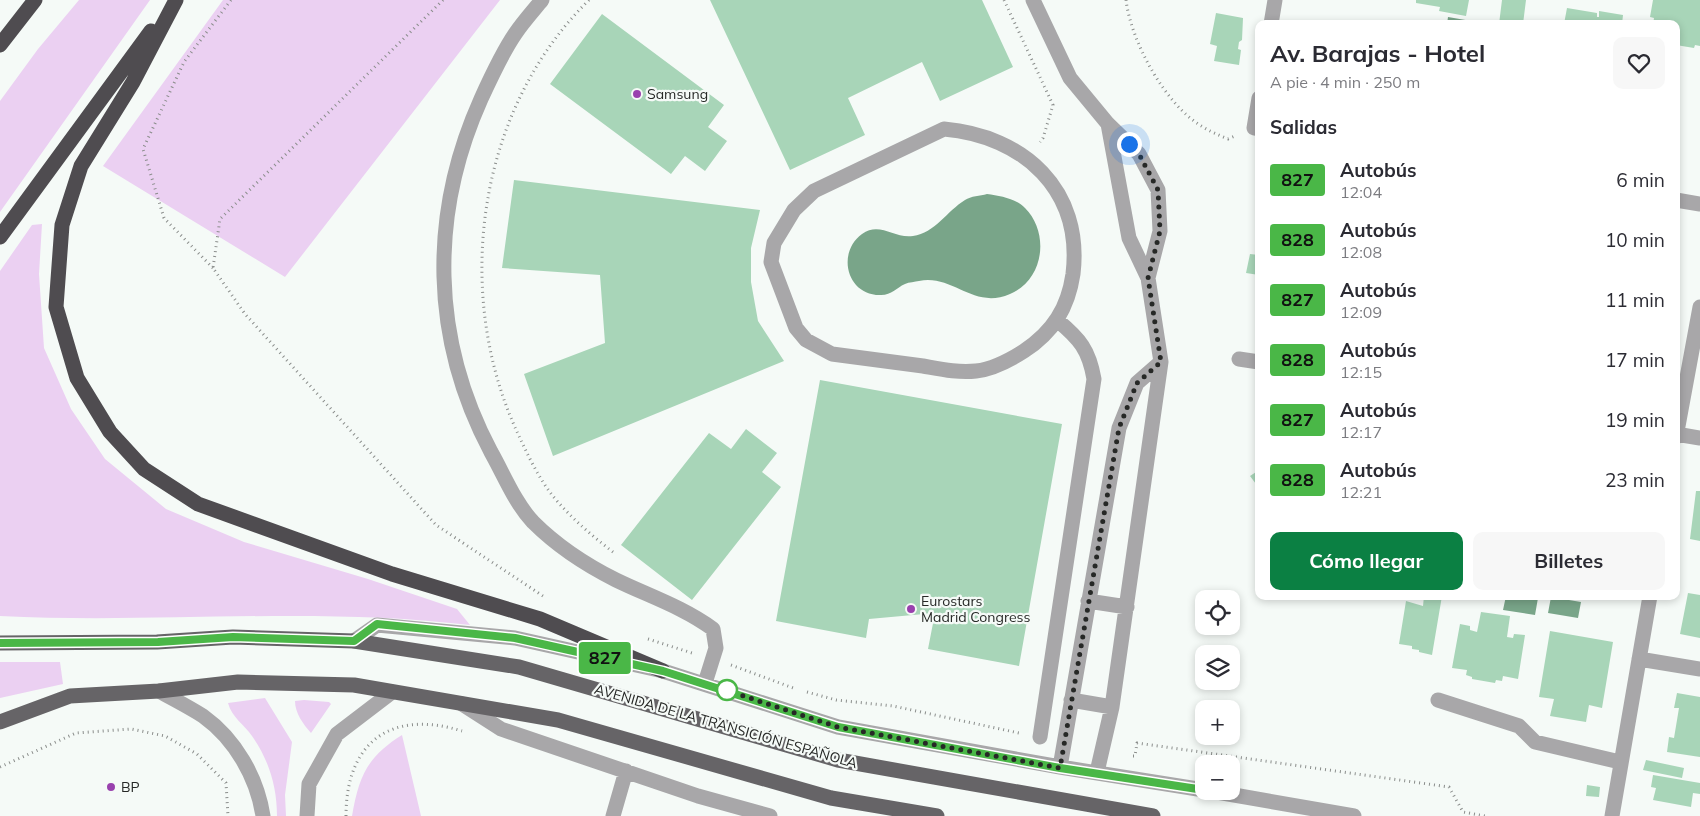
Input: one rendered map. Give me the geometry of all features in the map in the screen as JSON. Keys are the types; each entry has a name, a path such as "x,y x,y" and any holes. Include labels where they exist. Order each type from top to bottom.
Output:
{"highway":[{"path":"0,45 35,0"},
{"path":"0,237 175,0"},
{"path":"175,0 133,82 81,166 62,225 56,307 77,378 110,432 144,469 198,504 392,574 540,619 663,671"}],"main road":[{"name":"AVENIDA DE LA TRANSICIÓN ESPAÑOLA","path":"0,643 158,642 233,637 354,641 519,667 838,760 1153,816"},
{"path":"0,722 70,696 159,691 238,682 354,685 458,701 558,720 830,798 938,816"}],"street":[{"path":"542,0 515,34 490,80 465,134 451,190 442,251 447,308 454,356 468,401 483,437 510,487 532,521 573,556 615,579 694,614 713,629 716,648 705,683"},
{"path":"1033,0 1070,78 1108,124 1139,154 1158,190 1160,231 1148,278"},
{"path":"1272,20 1275,0"},
{"path":"1098,772 1112,707 1161,362 1148,278 1129,238 1108,124"},
{"path":"944,129 986,136 1026,158 1054,188 1065,204 1074,236 1075,255 1070,292 1057,320 1045,336 1013,359 976,371 953,370 832,354 806,340 796,328 771,262 774,243 794,210 814,191 944,129"},
{"path":"1680,201 1700,204"},
{"path":"1680,414 1700,307"},
{"path":"1040,737 1094,379 1092,365 1079,338 1057,320"},
{"path":"1238,359 1255,361"},
{"path":"1060,768 1119,428 1137,383 1161,362"},
{"path":"1680,436 1700,438"},
{"path":"1612,816 1649,600"},
{"path":"1088,601 1127,607"},
{"path":"354,641 377,624 515,638 663,671 838,727 1060,768 1098,772 1195,788"},
{"path":"1639,659 1700,669"},
{"path":"159,691 203,717 240,753 260,796 263,816"},
{"path":"307,816 309,784 337,734 392,692"},
{"path":"1071,700 1112,707"},
{"path":"1438,700 1519,726 1535,742 1620,762"},
{"path":"458,701 501,729 698,796 770,816"},
{"path":"613,816 626,772"},
{"path":"1240,796 1354,816"}],"path":[{"path":"231,0 184,62 142,149 164,218 213,268 245,314 436,526 545,597"},
{"path":"213,268 220,219 443,0"},
{"path":"589,0 576,13 546,51 518,100 500,148 486,203 481,292 489,353 508,412 527,454 552,494 584,530 620,558"},
{"path":"1004,0 1053,105 1043,138 1026,158"},
{"path":"1126,0 1127,9 1145,59 1177,106 1202,127 1228,139 1255,129"},
{"path":"644,637 671,647"},
{"path":"735,667 736,659"},
{"path":"346,816 350,776 364,748 392,728 416,724 466,732"},
{"path":"0,767 76,733 131,730 165,736 198,754 226,783 228,816"}],"shaded area":[{"path":"79,0 150,0 0,212 0,101 38,49"},
{"path":"223,0 500,0 285,277 103,166"},
{"path":"1448,17 1465,20 1448,20"},
{"path":"987,194 1017,202 1033,218 1038,230 1040,255 1030,278 1021,287 1010,294 997,298 985,298 942,282 931,280 908,283 891,293 881,295 860,289 853,281 849,272 849,252 854,242 862,234 875,229 906,236 921,234 928,231 965,200"},
{"path":"42,224 39,274 44,348 71,409 105,459 166,509 244,542 368,579 457,609 470,625 411,619 353,617 59,618 0,616 0,271 32,225"},
{"path":"1505,600 1538,600 1535,615 1503,610"},
{"path":"1550,600 1581,602 1578,618 1548,613"},
{"path":"0,662 60,662 63,684 0,698"},
{"path":"265,698 292,742 285,795 286,816 277,816 274,784 267,764 258,745 232,713 228,703"},
{"path":"295,701 329,702 331,704 311,733 296,710"},
{"path":"402,735 421,816 352,816 358,790 366,769 380,751"}],"building":[{"path":"710,0 982,0 1013,67 940,101 922,62 848,98 865,135 790,170"},
{"path":"1416,0 1469,0 1466,16 1439,11 1440,7 1416,3"},
{"path":"1502,0 1526,0 1524,20 1500,20"},
{"path":"1653,0 1700,0 1700,46 1695,45 1694,48 1680,46 1680,20 1654,20 1654,18 1650,17"},
{"path":"1567,8 1597,13 1597,17 1599,17 1599,11 1623,15 1622,20 1565,20"},
{"path":"1216,13 1243,18 1242,40 1239,42 1238,49 1241,50 1239,65 1214,61 1217,46 1210,44"},
{"name":"Samsung","path":"602,14 724,105 708,127 727,141 705,171 685,156 671,174 550,84"},
{"path":"514,180 760,210 751,248 751,282 758,321 784,361 553,456 524,374 605,343 600,275 502,268"},
{"path":"1250,254 1255,255 1255,274 1246,273"},
{"path":"820,380 1062,424 1019,666 928,649 935,613 869,619 866,638 776,621"},
{"path":"746,429 777,453 762,472 781,487 692,600 621,545 709,433 731,449"},
{"path":"1255,473 1255,483 1250,476"},
{"path":"1696,491 1700,491 1700,541 1690,539"},
{"path":"1688,593 1700,595 1700,638 1680,634"},
{"path":"1424,600 1441,600 1432,655 1412,649 1412,646 1399,644 1406,601 1423,606"},
{"path":"1481,612 1510,616 1507,637 1513,638 1514,634 1525,635 1518,679 1503,676 1502,681 1496,680 1495,683 1472,679 1472,677 1466,675 1467,670 1452,668 1460,624 1470,626 1470,630 1477,632"},
{"path":"1550,631 1613,642 1602,708 1589,705 1586,722 1550,716 1554,699 1539,697"},
{"path":"1677,693 1700,697 1700,757 1667,752 1669,737 1674,738 1679,708 1674,708"},
{"path":"1646,760 1684,768 1682,778 1643,770"},
{"path":"1653,775 1700,783 1700,794 1693,793 1691,807 1653,800 1656,788 1651,787"},
{"path":"1587,785 1600,787 1599,797 1586,796"}],"bus line":[{"name":"827","path":"0,643 158,642 233,637 354,641 377,624 515,638 663,671 838,727 1060,768 1098,772 1195,788"}],"place":[{"name":"Samsung","path":"637,94"},
{"name":"Eurostars Madrid Congress","path":"911,609"},
{"name":"BP","path":"111,787"}],"route":[{"path":"727,690 722,689 838,727 1060,768 1119,428 1137,383 1161,362 1148,278 1160,231 1158,190 1139,154 1129,144"}]}
